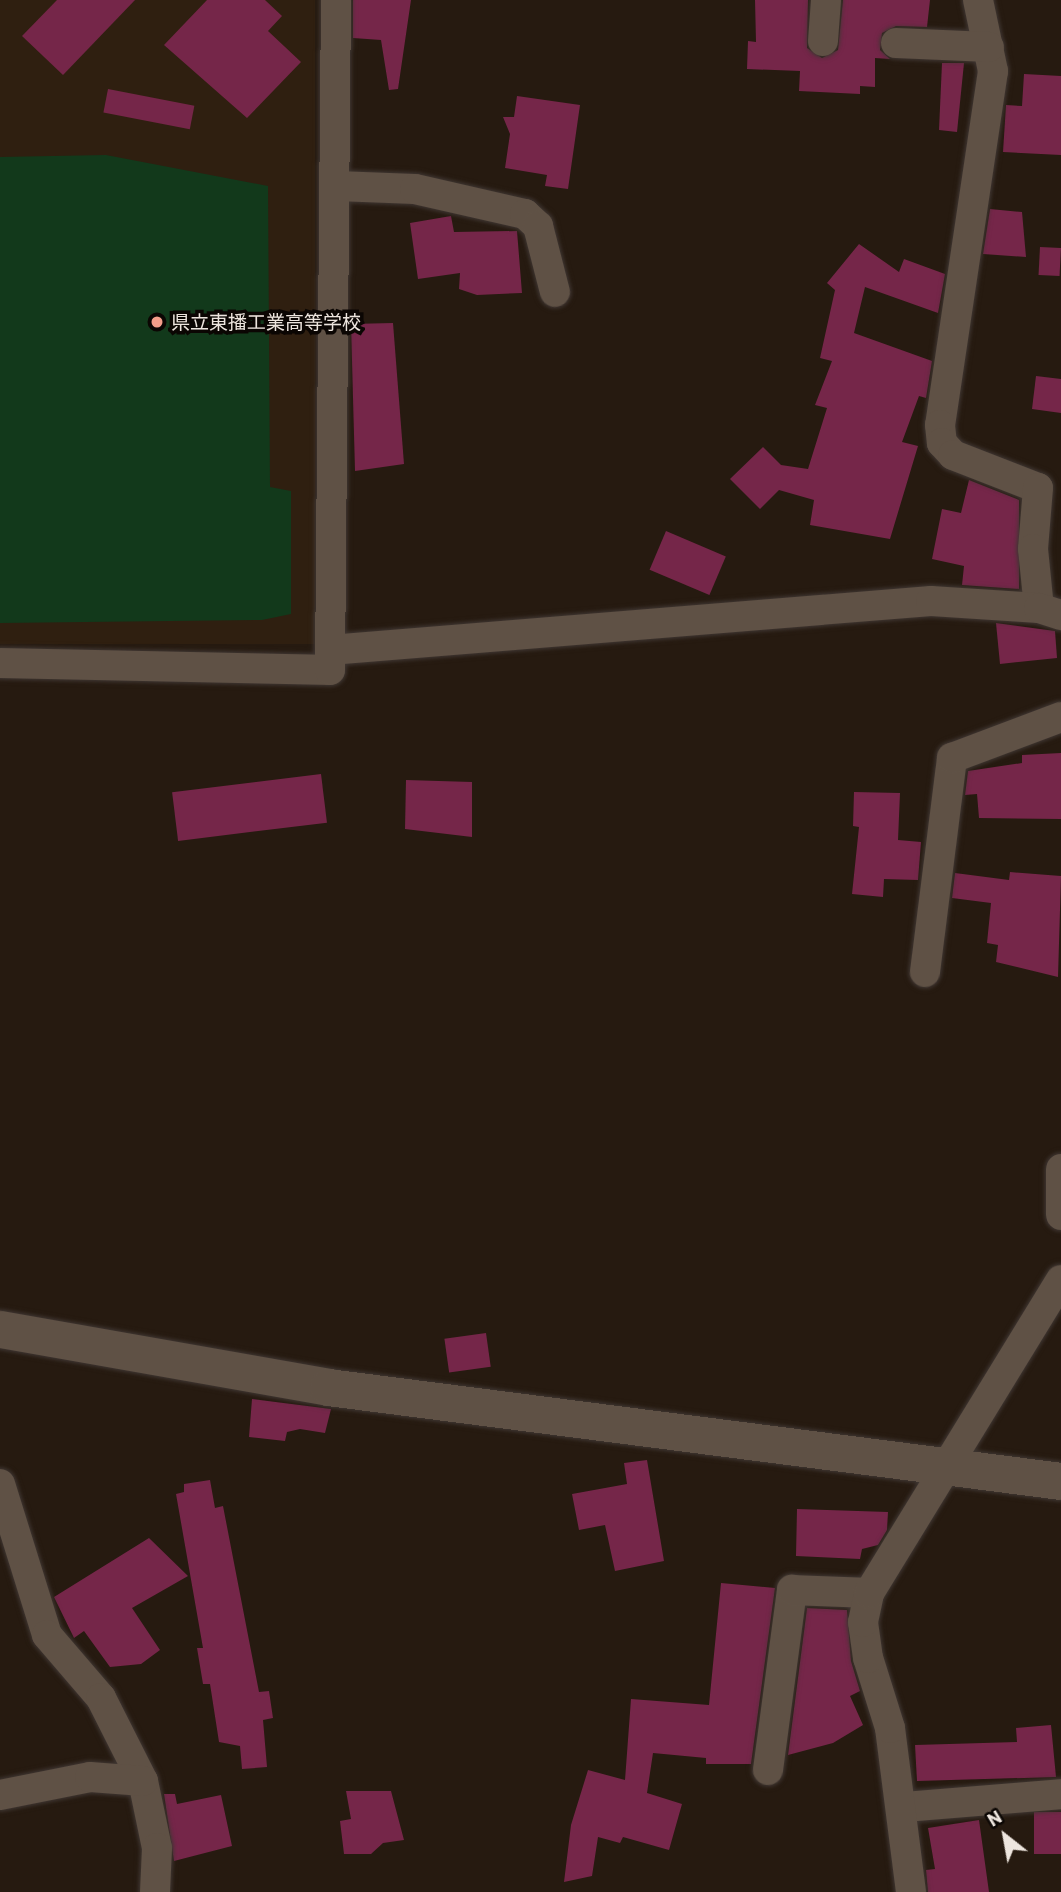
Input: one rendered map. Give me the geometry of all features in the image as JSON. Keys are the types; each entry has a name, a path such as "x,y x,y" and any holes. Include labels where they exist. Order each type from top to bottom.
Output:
{"street":[{"path":"0,663 330,670 337,186 336,0"},
{"path":"823,41 826,0"},
{"path":"330,650 931,601 1050,612 1033,549 1038,488 953,455 942,443 940,425 990,100 989,47 978,0"},
{"path":"896,43 989,47"},
{"path":"337,186 415,189 525,214 538,226 555,292"},
{"path":"925,972 952,758 1061,717"},
{"path":"1061,1169 1061,1215"},
{"path":"911,1892 904,1807 890,1728 868,1658 863,1622 869,1593 1061,1280"},
{"path":"0,1329 328,1387 1061,1481"},
{"path":"0,1484 47,1635 101,1698 143,1781 158,1848 155,1892"},
{"path":"768,1770 792,1590 869,1593"},
{"path":"0,1796 90,1777 143,1781"},
{"path":"904,1807 1061,1794"}],"shaded area":[{"name":"県立東播工業高等学校","path":"0,0 315,0 315,644 0,644"}],"green space":[{"name":"県立東播工業高等学校","path":"106,155 268,186 270,487 291,491 291,614 262,620 0,623 0,157"}],"building":[{"path":"57,0 135,0 63,75 22,36"},
{"path":"207,0 265,0 282,16 268,31 301,62 247,118 164,45"},
{"path":"353,0 411,0 398,89 389,90 381,40 353,38"},
{"path":"755,0 808,0 807,48 822,58 838,50 843,0 930,0 927,27 896,26 882,33 880,50 890,59 875,58 875,87 860,86 860,94 799,91 800,71 747,69 748,41 756,42"},
{"path":"942,63 964,63 957,132 939,130"},
{"path":"1024,74 1061,76 1061,155 1003,152 1006,105 1022,106"},
{"path":"108,89 194,106 190,129 103,113"},
{"path":"517,96 580,105 568,189 545,186 547,175 505,168 510,134 503,117 514,117"},
{"path":"990,209 1022,212 1026,257 983,254"},
{"path":"451,216 454,232 517,231 522,293 477,295 459,289 460,273 418,279 410,223"},
{"path":"859,244 899,272 904,259 945,274 938,313 865,287 854,333 932,361 926,398 919,396 902,442 918,446 890,539 810,525 814,500 779,490 760,509 730,479 763,447 781,465 808,469 827,408 815,405 832,361 820,358 835,290 827,283"},
{"path":"1040,247 1061,248 1060,276 1039,275"},
{"path":"393,323 404,464 355,471 351,324"},
{"path":"1036,376 1061,379 1061,413 1032,409"},
{"path":"969,480 1019,500 1019,589 962,585 964,566 932,559 942,509 961,513"},
{"path":"666,531 726,556 709,595 650,570"},
{"path":"996,623 1055,631 1057,658 1000,664"},
{"path":"1061,753 1061,819 979,818 977,794 965,795 968,771 1022,763 1022,755"},
{"path":"321,774 327,823 178,841 172,792"},
{"path":"406,780 472,782 472,837 405,829"},
{"path":"854,792 900,793 898,840 921,842 918,880 884,879 883,897 852,894 859,827 853,826"},
{"path":"1010,872 1061,876 1058,977 996,962 998,945 987,943 991,903 952,898 955,873 1009,880"},
{"path":"486,1333 491,1367 449,1373 444,1339"},
{"path":"252,1399 331,1409 325,1433 300,1429 287,1432 285,1441 249,1437"},
{"path":"647,1460 664,1561 615,1571 605,1525 579,1530 572,1494 627,1484 624,1463"},
{"path":"210,1480 215,1508 223,1506 259,1692 269,1691 273,1718 263,1720 267,1767 242,1769 240,1746 219,1742 210,1684 203,1684 197,1648 203,1648 176,1494 184,1492 184,1484"},
{"path":"797,1509 888,1512 887,1530 878,1545 862,1549 860,1559 796,1556"},
{"path":"149,1538 188,1576 132,1608 160,1650 141,1664 110,1667 84,1631 74,1638 54,1597"},
{"path":"721,1583 775,1588 751,1764 706,1764 706,1758 653,1753 647,1793 682,1804 669,1850 623,1837 620,1843 598,1837 592,1876 564,1882 571,1825 588,1770 625,1780 631,1699 709,1705"},
{"path":"807,1608 847,1610 851,1661 860,1691 850,1696 863,1725 833,1743 788,1755"},
{"path":"1051,1725 1056,1777 917,1781 915,1745 1017,1742 1016,1728"},
{"path":"346,1791 391,1791 404,1840 383,1843 371,1854 344,1854 340,1821 351,1819"},
{"path":"164,1794 175,1794 177,1804 221,1795 232,1846 174,1861"},
{"path":"1034,1812 1061,1812 1061,1854 1034,1854"},
{"path":"979,1820 989,1892 928,1892 926,1870 935,1869 928,1828"}],"place":[{"name":"県立東播工業高等学校","path":"157,322"}]}
